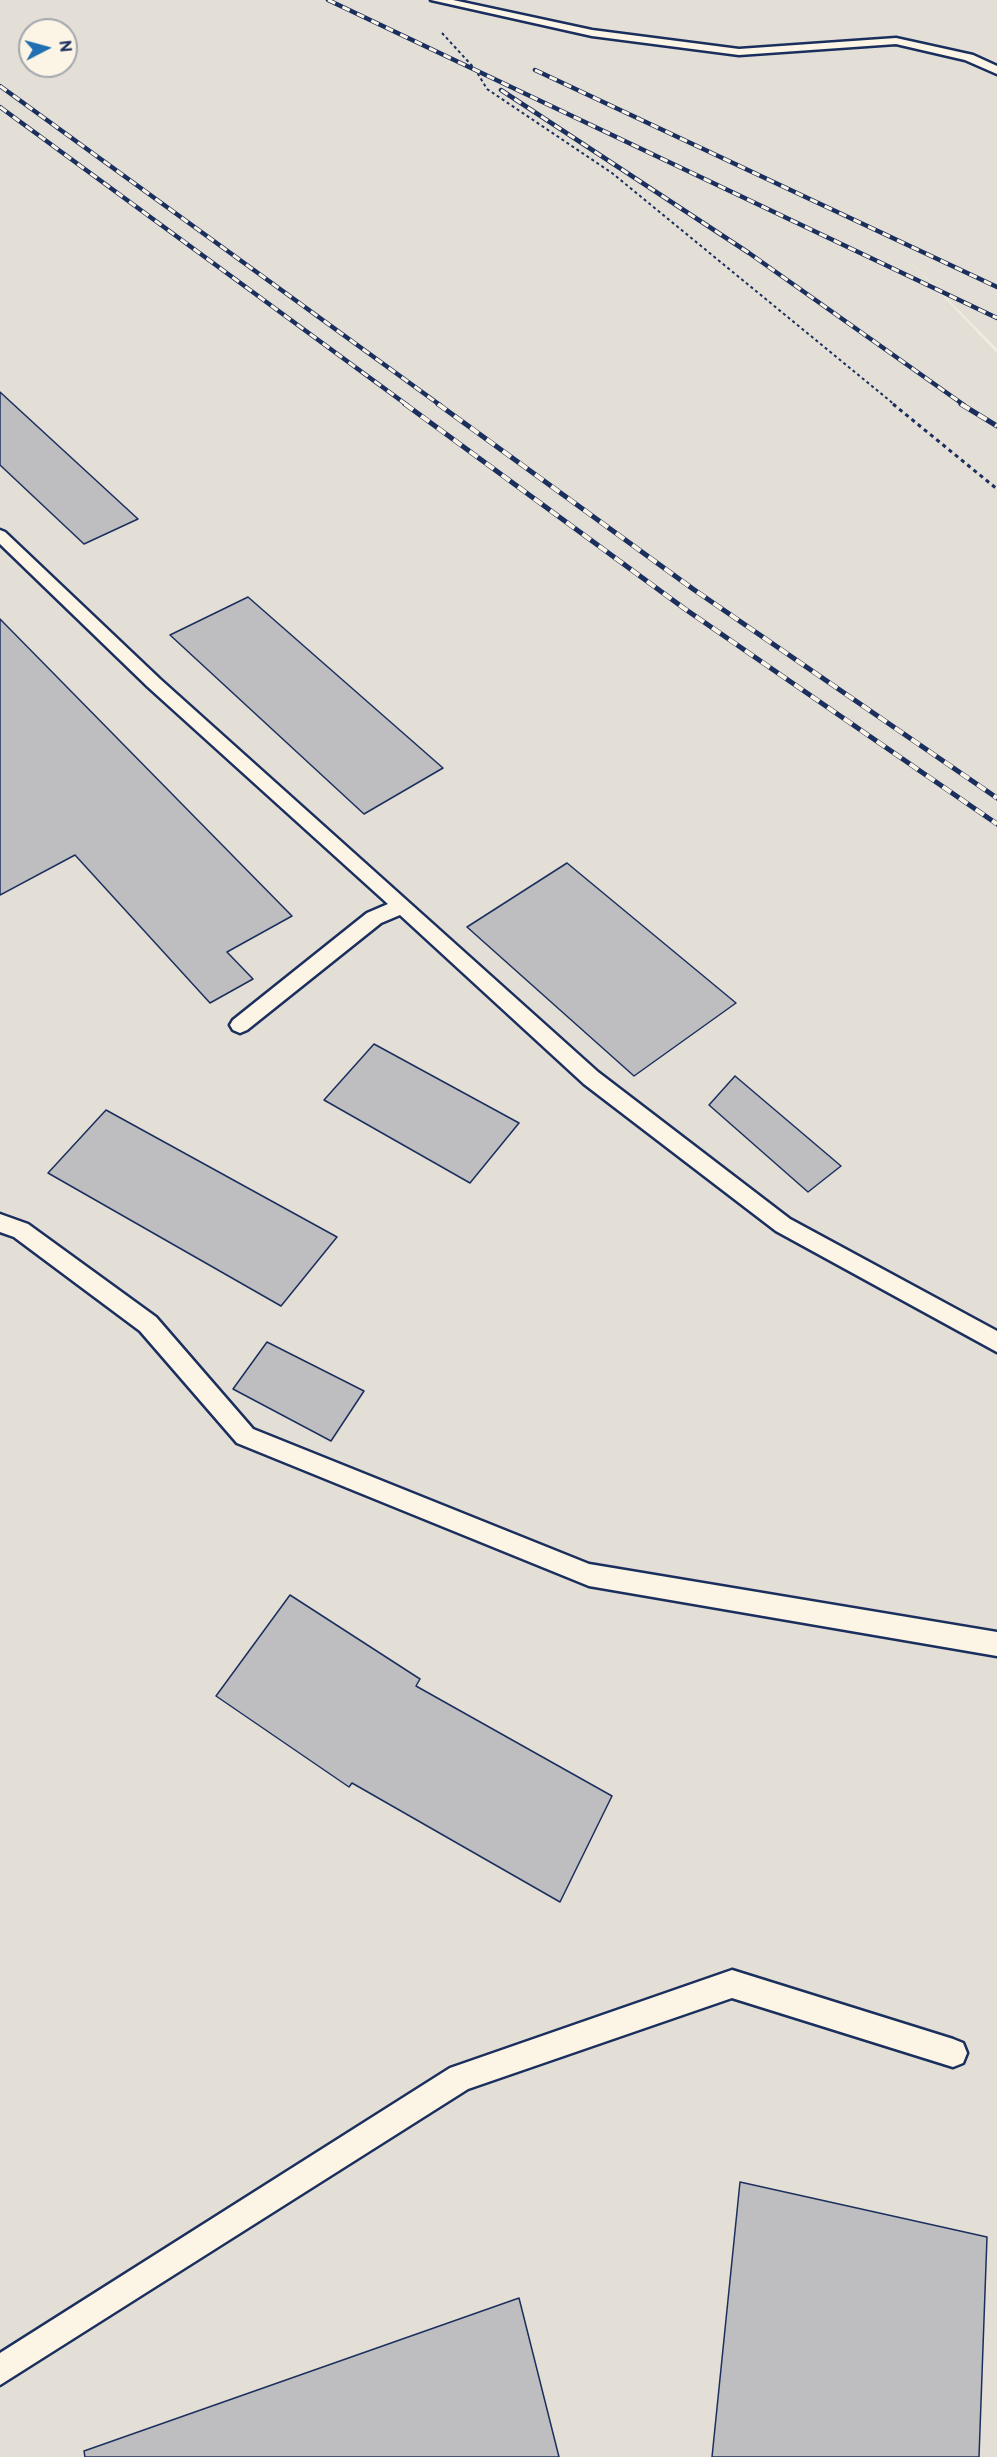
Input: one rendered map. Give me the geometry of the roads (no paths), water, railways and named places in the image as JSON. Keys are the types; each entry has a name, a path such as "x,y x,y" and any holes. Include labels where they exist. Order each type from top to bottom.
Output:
{"lane":[{"path":"437,0 592,33 739,52 896,41 969,57 997,70"},
{"path":"0,535 153,683 591,1078 783,1225 997,1342"},
{"path":"240,1025 374,918 402,906"},
{"path":"0,1223 21,1230 148,1324 245,1436 589,1575 997,1644"},
{"path":"0,2370 460,2078 732,1984 953,2053"}],"railway":[{"path":"328,0 997,318"},
{"path":"535,70 997,287"},
{"path":"0,86 440,405"},
{"path":"501,90 749,253 964,405"},
{"path":"0,107 407,405"},
{"path":"405,404 685,609 997,824"},
{"path":"438,404 693,589 997,798"},
{"path":"961,404 997,426"}]}
